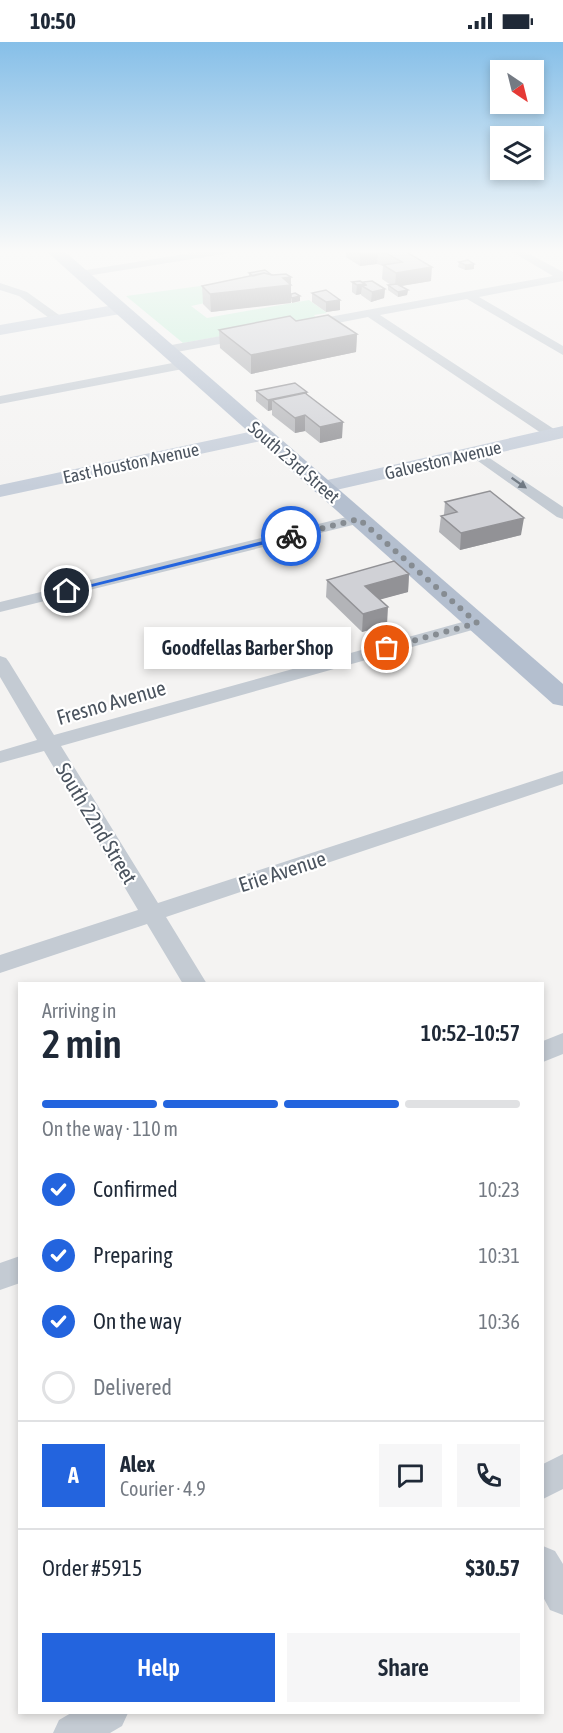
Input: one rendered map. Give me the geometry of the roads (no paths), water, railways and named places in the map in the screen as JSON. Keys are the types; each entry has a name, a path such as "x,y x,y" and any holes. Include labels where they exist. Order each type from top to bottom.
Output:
{"main road":[{"name":"South 23rd Street","path":"143,329 563,698"}],"street":[{"path":"394,329 557,433"},
{"path":"526,329 563,351"},
{"path":"0,400 266,332"},
{"name":"Galveston Avenue","path":"322,487 557,433"},
{"name":"East Houston Avenue","path":"0,491 263,435"},
{"path":"476,453 563,514"},
{"path":"0,607 359,519"},
{"name":"Fresno Avenue","path":"0,757 477,623"},
{"name":"South 22nd Street","path":"0,662 194,982"},
{"name":"Erie Avenue","path":"0,964 563,777"},
{"path":"544,1052 563,1043"},
{"path":"0,1277 18,1270"},
{"path":"544,1481 563,1471"},
{"path":"544,1565 563,1597"},
{"path":"72,1733 107,1714"}],"place":[{"name":"Goodfellas Barber Shop","path":"387,648"}]}
